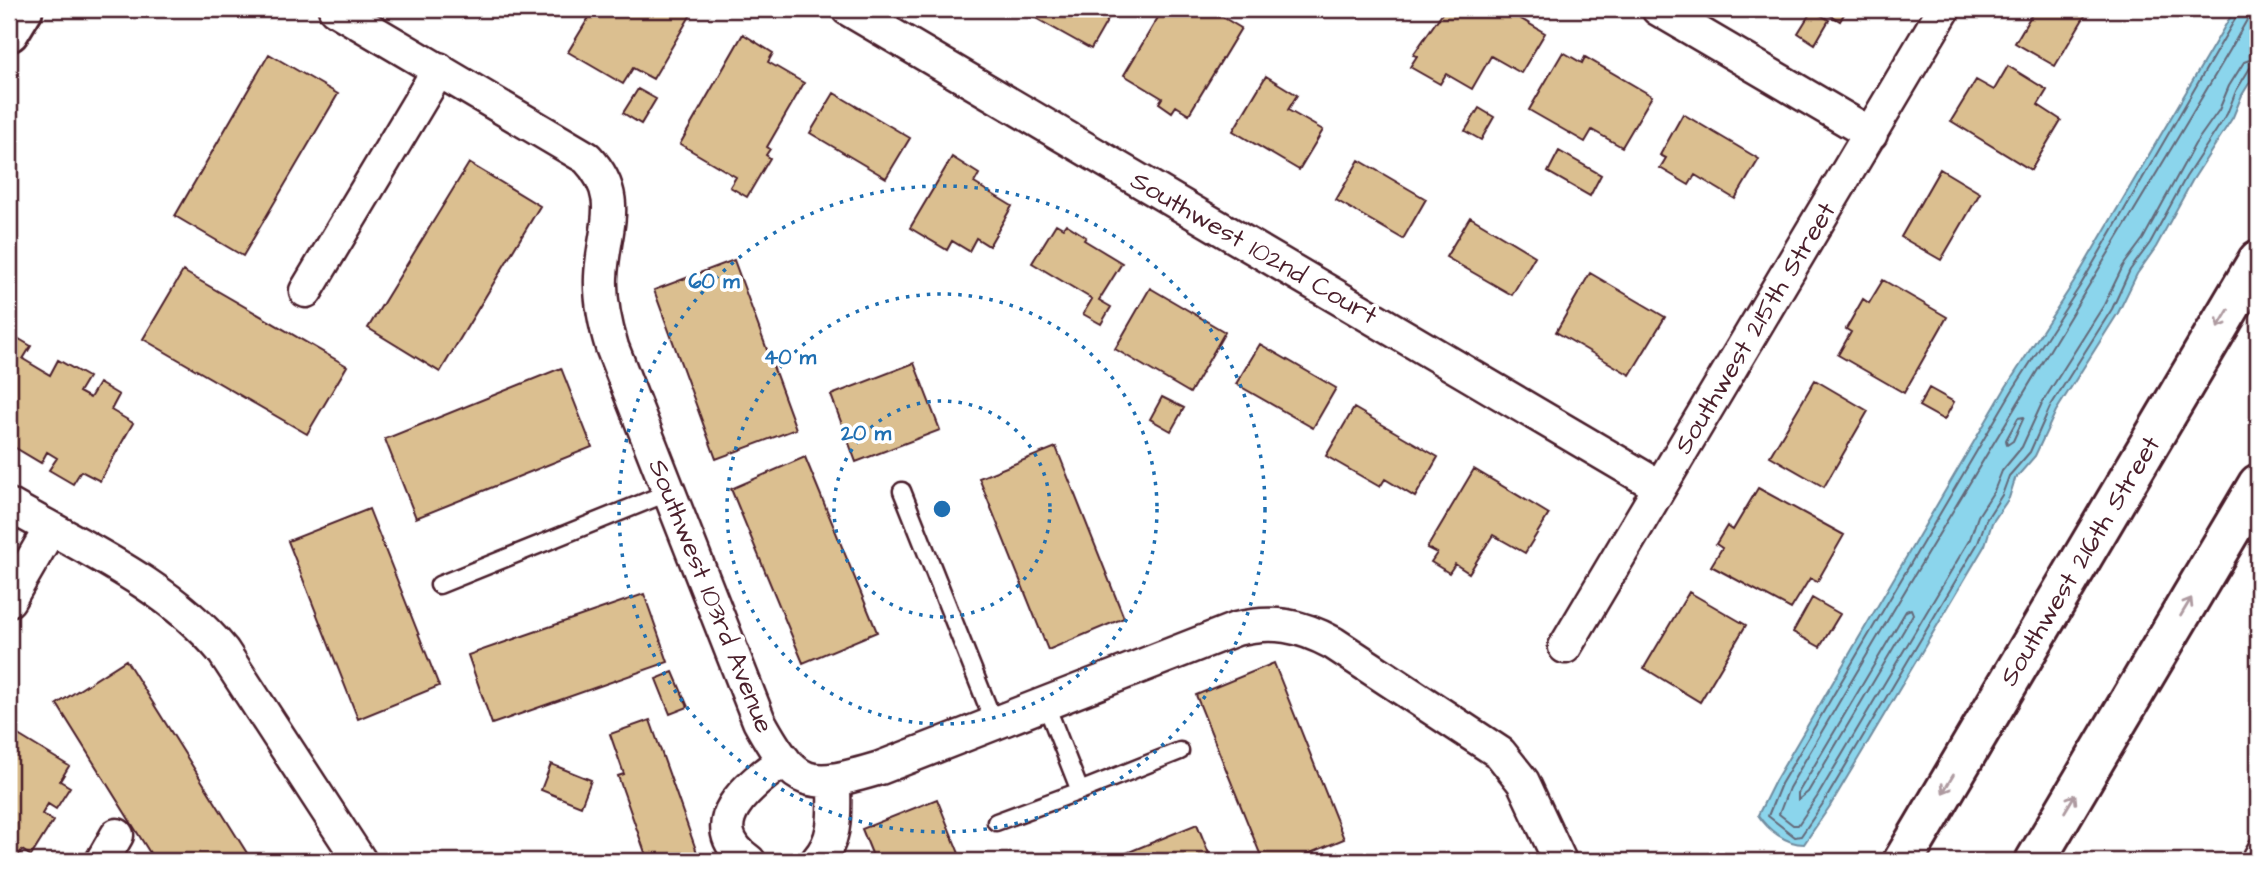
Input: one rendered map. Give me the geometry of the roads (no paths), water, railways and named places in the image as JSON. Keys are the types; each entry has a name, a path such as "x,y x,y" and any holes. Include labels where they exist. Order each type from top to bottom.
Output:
{"main road":[{"path":"9,32 23,9"},
{"name":"Southwest 216th Street","path":"1903,861 2258,260"},
{"path":"2035,861 2258,484"}],"street":[{"name":"Southwest 103rd Avenue","path":"335,9 587,158 608,187 610,209 601,274 601,302 612,348 667,493 759,721 784,760 808,779 834,782"},
{"name":"Southwest 102nd Court","path":"848,9 1660,487"},
{"path":"1658,9 1871,134"},
{"name":"Southwest 215th Street","path":"1565,647 1944,9"},
{"path":"306,291 439,69"},
{"path":"9,505 152,588 206,631 223,650 360,861"},
{"path":"9,600 50,529"},
{"path":"817,861 829,847 834,831 834,782 995,725 1236,629 1277,623 1295,626 1333,643 1500,752 1523,782 1560,861"},
{"path":"749,861 734,850 729,836 732,809 744,790 784,760"}],"lane":[{"path":"902,491 995,725"},
{"path":"439,585 667,493"},
{"path":"1046,705 1080,791"},
{"path":"996,822 1180,751"},
{"path":"2249,861 2258,845"}],"water":[{"path":"2235,9 2258,9 2258,69 2242,95 2233,117 2192,181 2156,247 2137,274 2118,313 2056,411 2035,456 2015,479 2009,498 1992,523 1985,545 1830,806 1804,844 1784,839 1772,831 1758,815 1775,781 2006,387 2074,282"}]}
